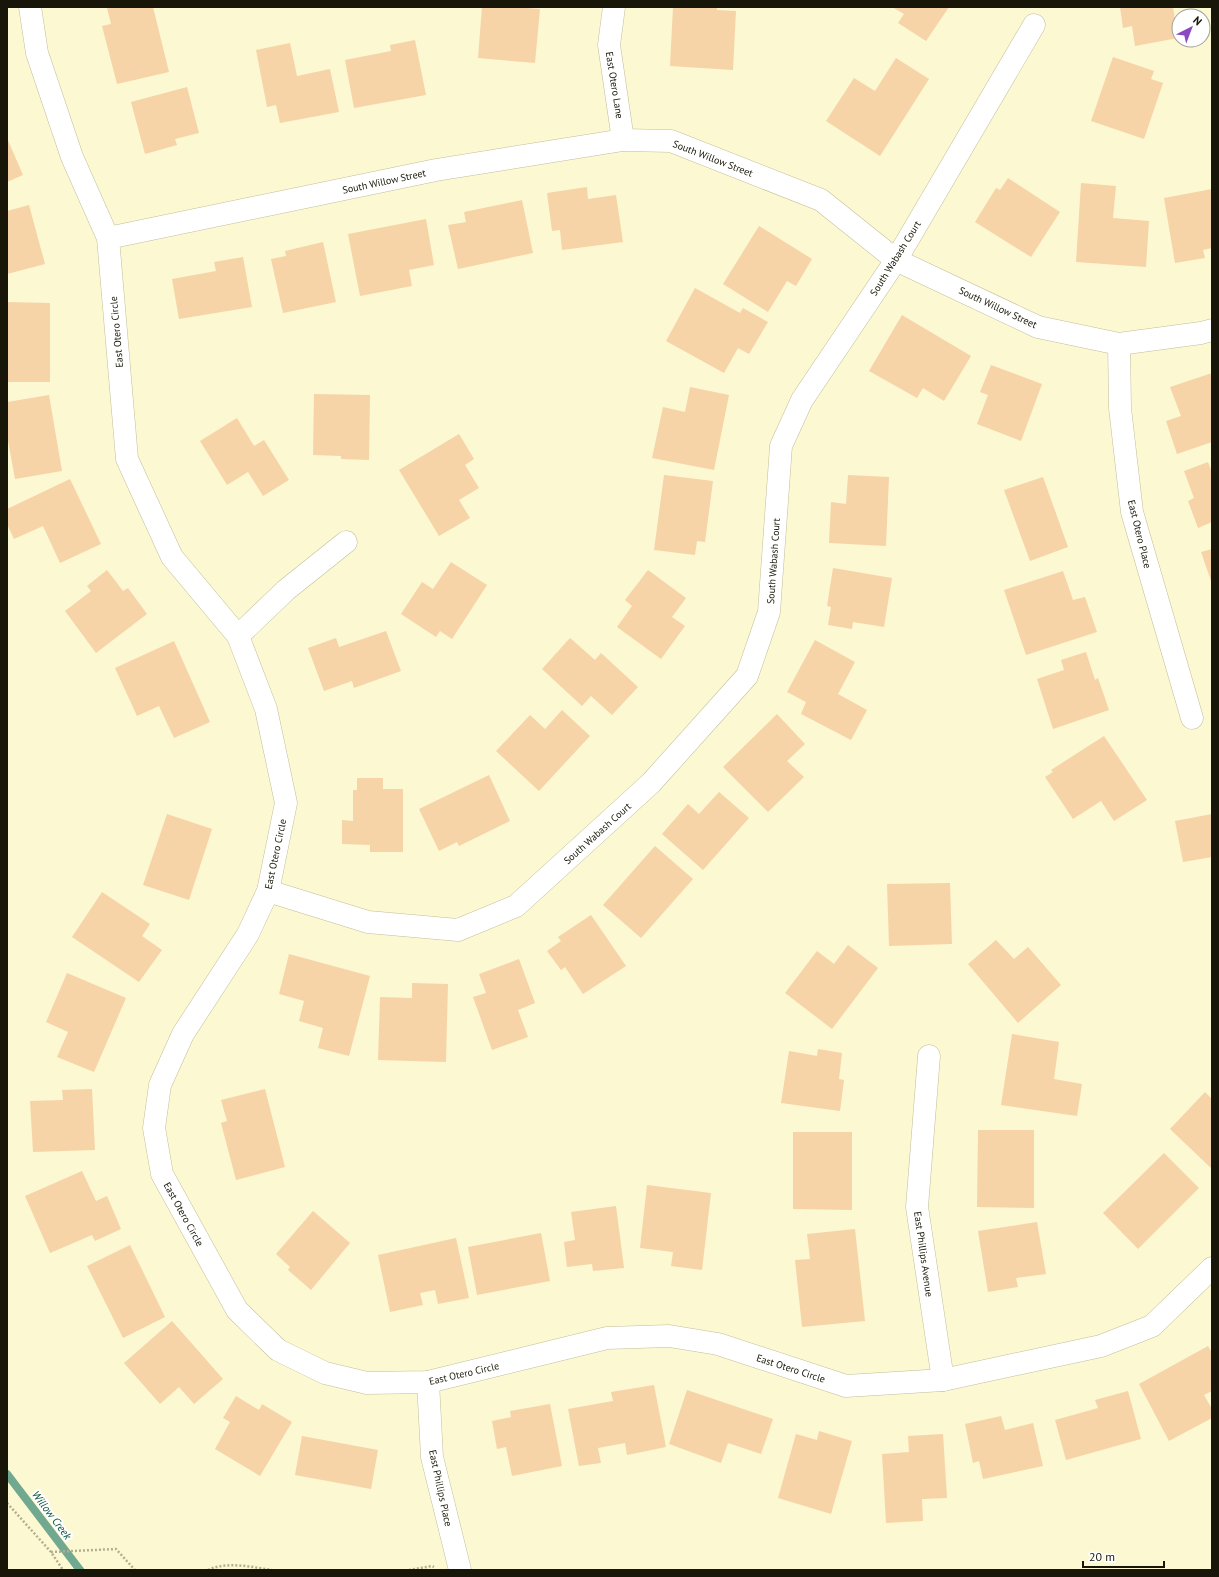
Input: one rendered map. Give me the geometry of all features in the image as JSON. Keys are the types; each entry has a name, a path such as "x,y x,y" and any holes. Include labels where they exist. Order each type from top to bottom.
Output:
{"street":[{"name":"East Otero Circle","path":"30,7 37,53 72,157 108,238 127,459 172,557 238,636 266,709 286,804 268,891 248,934 183,1034 160,1085 154,1128 162,1174 237,1310 278,1350 325,1373 367,1383 428,1382 608,1338 670,1336 718,1344 846,1386 943,1380 1101,1346 1152,1326 1212,1268"},
{"name":"East Otero Lane","path":"614,7 609,45 623,140"},
{"name":"South Wabash Court","path":"268,891 368,922 458,930 516,906 651,783 747,676 769,612 781,446 802,400 896,260 1034,25"},
{"name":"South Willow Street","path":"108,238 436,170 623,140 672,141 821,200 896,260 1038,326 1119,344 1201,334 1212,330"},
{"name":"East Otero Place","path":"1119,344 1120,408 1132,512 1192,718"},
{"path":"238,636 286,590 346,542"},
{"name":"East Phillips Avenue","path":"929,1056 917,1207 943,1380"},
{"name":"East Phillips Place","path":"428,1382 432,1457 460,1570"}],"path":[{"path":"7,1503 51,1552 63,1570"},
{"path":"51,1552 116,1548 135,1570"},
{"path":"208,1570 218,1565 242,1566 272,1570"},
{"path":"409,1570 432,1566 439,1570"}],"building":[{"path":"153,7 169,72 117,84 102,26 111,24 107,8"},
{"path":"482,7 540,9 535,63 478,58"},
{"path":"673,7 717,7 717,10 736,11 733,70 670,66"},
{"path":"892,7 949,7 926,41 898,23 904,14"},
{"path":"1120,7 1173,7 1171,8 1171,39 1135,46 1132,26 1123,28"},
{"path":"415,40 426,95 354,108 345,60 391,51 390,45"},
{"path":"290,43 297,76 330,69 339,112 280,123 276,105 267,107 256,50"},
{"path":"1113,57 1154,71 1151,79 1163,83 1144,139 1091,121"},
{"path":"896,58 929,79 880,156 826,121 854,78 875,91"},
{"path":"187,87 199,133 175,139 177,145 145,154 131,102"},
{"path":"7,138 23,175 7,182"},
{"path":"1008,178 1060,212 1031,257 975,222 996,188 1000,190"},
{"path":"1081,183 1116,186 1113,218 1149,221 1146,267 1076,262"},
{"path":"587,187 588,199 616,195 623,242 562,250 560,230 552,231 547,193"},
{"path":"1212,189 1212,248 1203,250 1205,258 1175,263 1164,198"},
{"path":"522,200 533,253 458,269 448,225 466,222 464,212"},
{"path":"29,205 45,264 7,274 7,211"},
{"path":"426,219 434,265 409,270 412,286 360,296 348,234"},
{"path":"759,226 812,259 796,286 787,281 768,312 723,284"},
{"path":"323,242 336,302 283,313 271,259 286,256 285,251"},
{"path":"243,257 252,307 179,319 172,279 216,271 214,262"},
{"path":"695,288 740,313 743,308 768,322 749,354 738,348 724,373 666,341"},
{"path":"7,302 50,303 50,382 7,382"},
{"path":"902,315 971,356 944,401 923,388 917,398 869,371"},
{"path":"991,365 1042,384 1021,441 977,424 988,395 980,392"},
{"path":"1212,373 1212,442 1177,454 1166,421 1181,416 1170,387"},
{"path":"690,387 729,395 714,470 652,458 663,407 685,412"},
{"path":"314,394 370,395 369,460 341,459 341,456 313,455"},
{"path":"49,395 62,471 15,479 7,435 7,402"},
{"path":"237,418 254,446 264,440 289,480 263,496 248,472 227,485 200,441"},
{"path":"459,434 474,459 465,465 479,488 459,500 470,518 439,536 399,470"},
{"path":"1208,462 1212,472 1212,522 1198,528 1188,501 1194,498 1184,471"},
{"path":"664,475 713,481 705,542 697,541 695,555 654,550"},
{"path":"848,475 889,477 886,546 829,543 831,502 846,504"},
{"path":"1043,477 1068,547 1030,561 1004,490"},
{"path":"70,479 101,544 60,563 43,526 14,539 7,524 7,509"},
{"path":"1212,549 1212,584 1201,552"},
{"path":"451,562 487,585 452,639 440,631 436,637 401,614 422,582 433,589"},
{"path":"833,568 892,578 884,627 853,622 852,629 828,625 831,607 827,606"},
{"path":"107,570 123,591 128,588 147,614 96,653 65,611 91,591 87,586"},
{"path":"648,570 686,598 672,617 685,626 661,659 617,627 632,606 625,600"},
{"path":"1063,571 1073,600 1085,597 1097,632 1026,655 1004,590"},
{"path":"386,631 401,671 354,688 352,681 324,691 308,648 336,638 339,647"},
{"path":"570,638 595,660 601,653 638,687 612,715 591,696 582,706 542,669"},
{"path":"815,640 855,662 838,694 867,710 851,740 801,714 806,702 787,692"},
{"path":"174,641 210,722 174,738 159,706 137,716 115,668"},
{"path":"1086,652 1095,680 1098,678 1109,710 1053,729 1037,679 1064,670 1061,660"},
{"path":"562,710 590,736 539,791 496,751 530,715 545,729"},
{"path":"777,714 805,744 787,761 804,777 768,812 723,767"},
{"path":"1104,736 1147,800 1114,821 1101,801 1073,819 1045,777 1053,772 1051,770"},
{"path":"489,775 510,821 459,846 457,842 439,851 419,809"},
{"path":"357,778 383,778 383,789 403,789 403,852 370,852 370,845 342,844 342,820 353,821 353,790 357,790"},
{"path":"719,792 749,818 703,870 662,834 688,804 699,814"},
{"path":"167,814 212,829 189,900 143,885"},
{"path":"1212,814 1212,857 1183,862 1175,821"},
{"path":"655,846 693,879 641,938 603,905"},
{"path":"950,883 952,944 889,946 887,884"},
{"path":"102,892 150,924 142,936 162,950 139,982 72,937"},
{"path":"591,915 626,966 583,994 565,967 561,970 547,951 561,941 558,937"},
{"path":"996,940 1014,959 1028,947 1061,985 1018,1023 968,964"},
{"path":"848,945 878,968 832,1029 785,993 817,951 834,964"},
{"path":"289,954 370,976 349,1056 318,1048 323,1028 299,1021 304,1001 279,994"},
{"path":"519,959 535,1003 518,1010 528,1037 492,1050 473,997 486,993 479,974"},
{"path":"67,973 126,998 94,1072 57,1057 68,1032 46,1022"},
{"path":"412,983 448,984 446,1062 378,1060 380,997 412,998"},
{"path":"1012,1034 1059,1042 1054,1079 1082,1084 1077,1116 1001,1105"},
{"path":"818,1049 842,1053 839,1079 844,1080 840,1111 781,1103 789,1051 817,1056"},
{"path":"92,1089 95,1150 33,1152 30,1101 63,1100 62,1090"},
{"path":"265,1089 285,1167 236,1180 221,1123 227,1121 221,1100"},
{"path":"1205,1092 1212,1099 1212,1169 1170,1129"},
{"path":"978,1130 1034,1130 1034,1208 977,1207"},
{"path":"793,1132 852,1132 852,1210 793,1209"},
{"path":"1164,1153 1199,1188 1138,1249 1103,1213"},
{"path":"82,1171 96,1201 107,1196 121,1229 95,1241 92,1235 50,1253 25,1196"},
{"path":"647,1185 711,1193 702,1270 671,1266 673,1252 640,1248"},
{"path":"616,1206 624,1268 593,1271 592,1264 567,1267 564,1242 575,1240 571,1212"},
{"path":"313,1211 350,1243 311,1290 288,1270 290,1267 276,1254"},
{"path":"1037,1222 1046,1274 1016,1278 1018,1287 988,1292 978,1231"},
{"path":"855,1229 865,1321 802,1327 795,1260 810,1259 807,1234"},
{"path":"541,1233 550,1281 477,1295 468,1247"},
{"path":"456,1238 469,1298 438,1304 435,1290 420,1293 423,1305 390,1312 378,1255"},
{"path":"130,1245 165,1317 123,1338 87,1266"},
{"path":"172,1321 223,1379 194,1404 179,1387 160,1404 124,1363"},
{"path":"1208,1346 1212,1353 1212,1391 1204,1395 1212,1409 1212,1418 1169,1441 1139,1384"},
{"path":"654,1385 666,1447 627,1455 625,1443 598,1448 601,1463 579,1466 568,1409 613,1401 611,1392"},
{"path":"687,1390 773,1419 761,1454 728,1443 721,1463 669,1444"},
{"path":"1128,1391 1141,1439 1066,1460 1055,1420 1098,1408 1095,1400"},
{"path":"236,1396 259,1410 262,1404 292,1422 260,1476 215,1449 230,1422 223,1418"},
{"path":"550,1404 562,1466 512,1476 506,1447 497,1449 492,1421 511,1417 510,1411"},
{"path":"1001,1416 1005,1430 1033,1423 1043,1466 983,1479 979,1461 973,1463 965,1424"},
{"path":"819,1431 852,1441 831,1514 778,1498 796,1434 817,1440"},
{"path":"943,1434 947,1498 922,1499 923,1521 886,1523 882,1454 909,1452 908,1436"},
{"path":"302,1436 378,1450 371,1489 295,1475"}],"waterway":[{"name":"Willow Creek","path":"7,1474 80,1570"}]}
